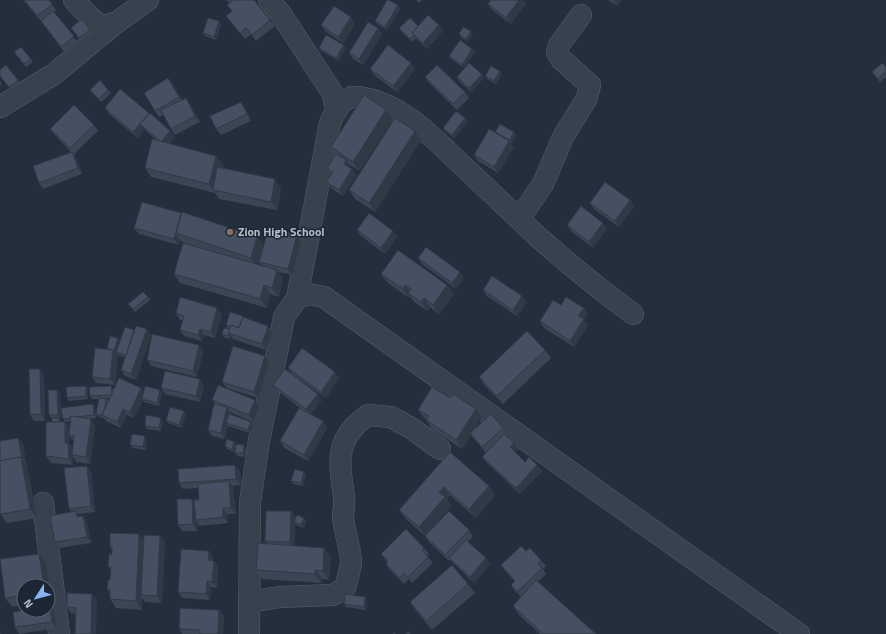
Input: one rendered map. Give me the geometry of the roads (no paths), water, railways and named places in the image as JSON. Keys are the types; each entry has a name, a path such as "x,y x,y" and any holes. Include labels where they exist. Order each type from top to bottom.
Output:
{"street":[{"path":"74,0 102,27 117,22"},
{"path":"0,107 54,74 117,22 148,0"},
{"path":"269,0 281,14 333,94 336,109"},
{"path":"519,218 542,184 564,137 587,98 590,85 561,59 557,52 559,45 581,15"},
{"path":"249,634 250,502 259,441 284,317 297,298 330,123 336,109 349,98 358,96 387,106 416,122 592,284 633,314"},
{"path":"297,298 309,294 324,297 799,634"},
{"path":"249,602 280,597 333,595 345,588 351,562 343,517 344,498 339,456 348,434 357,423 368,415 391,417 411,428 440,450"},
{"path":"43,503 59,634"}],"place":[{"name":"Zion High School","path":"230,232"}]}
